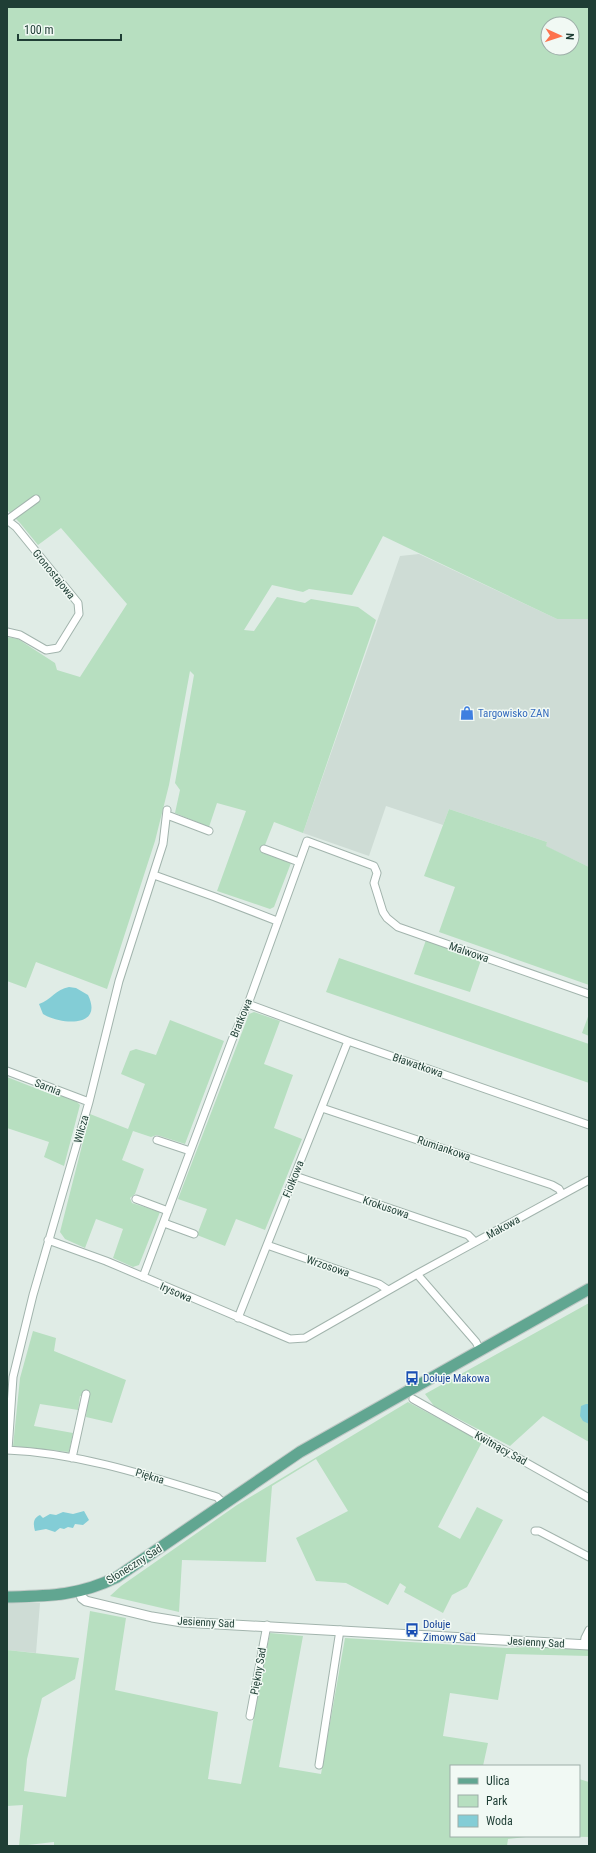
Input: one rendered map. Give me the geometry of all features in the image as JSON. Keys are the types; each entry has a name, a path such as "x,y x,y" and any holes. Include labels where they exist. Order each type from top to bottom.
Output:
{"main road":[{"name":"Słoneczny Sad","path":"7,1597 55,1596 80,1592 117,1577 300,1452 589,1289"}],"street":[{"path":"7,520 36,499"},
{"name":"Gronostajowa","path":"7,520 16,528 78,603 79,614 58,648 46,650 20,635 7,632"},
{"name":"Wilcza","path":"8,1450 9,1411 14,1377 48,1240 89,1102 119,982 163,844 167,813 209,831"},
{"name":"Bratkowa","path":"143,1277 232,1040 248,1004 307,841 374,866 377,873 374,883"},
{"path":"264,849 299,862"},
{"path":"154,876 216,897 277,921"},
{"name":"Malwowa","path":"374,883 383,912 387,918 398,927 589,994"},
{"name":"Bławatkowa","path":"248,1004 348,1041 589,1125"},
{"name":"Fiołkowa","path":"238,1318 348,1041"},
{"name":"Sarnia","path":"7,1071 89,1102"},
{"name":"Rumiankowa","path":"322,1108 552,1185 559,1189 562,1194"},
{"path":"158,1140 190,1151"},
{"name":"Krokusowa","path":"295,1176 468,1235 475,1242"},
{"name":"Makowa","path":"305,1338 416,1274 589,1180"},
{"path":"136,1199 168,1211"},
{"path":"164,1223 194,1234"},
{"name":"Irysowa","path":"48,1240 106,1261 290,1339 305,1338"},
{"name":"Wrzosowa","path":"267,1245 379,1284 388,1290"},
{"path":"416,1274 476,1342 480,1350"},
{"path":"72,1458 86,1394"},
{"name":"Kwitnący Sad","path":"413,1399 589,1498"},
{"name":"Piękna","path":"8,1450 72,1458 126,1469 217,1497 224,1503"},
{"path":"535,1532 539,1531 589,1557"},
{"name":"Jesienny Sad","path":"80,1592 82,1598 86,1601 170,1620 587,1644"},
{"name":"Piękny Sad","path":"250,1716 267,1625"},
{"path":"319,1765 340,1630"},
{"path":"587,1644 585,1638 589,1630"}],"shaded area":[{"name":"Targowisko ZAN","path":"419,554 557,619 589,619 589,867 545,846 547,842 449,809 443,825 386,806 369,856 303,833 400,556"},
{"path":"7,1603 40,1603 36,1653 7,1650"}],"green space":[{"path":"7,7 589,7 589,619 557,619 383,536 352,595 309,589 303,592 272,585 244,630 254,631 277,597 305,603 311,599 358,607 376,620 303,833 274,822 265,845 260,848 263,853 291,863 274,907 270,909 217,891 246,811 217,803 209,827 175,813 180,790 175,783 194,675 190,671 169,785 155,841 107,989 36,962 26,988 7,981 7,637 18,639 55,663 57,670 80,677 127,604 61,528 38,545 7,510"},
{"path":"449,809 547,842 546,846 589,867 589,985 439,932 455,887 424,876"},
{"path":"426,940 481,960 470,992 414,974"},
{"path":"339,958 589,1044 589,1083 326,992"},
{"path":"254,1012 280,1021 264,1064 293,1075 274,1128 302,1139 265,1230 236,1219 225,1246 197,1235 207,1209 178,1199 249,1014"},
{"path":"589,1014 589,1036 582,1033"},
{"path":"170,1020 224,1041 185,1144 157,1135 151,1137 133,1131 122,1160 144,1169 135,1194 130,1198 132,1203 160,1212 139,1265 133,1267 113,1258 123,1229 96,1219 85,1248 65,1239 60,1232 90,1114 128,1129 145,1084 121,1074 130,1051 136,1049 156,1055"},
{"path":"7,1077 58,1097 59,1094 76,1101 80,1105 64,1166 44,1157 49,1142 7,1128"},
{"path":"589,1303 589,1442 543,1416 510,1446 434,1406 425,1394"},
{"path":"33,1331 56,1338 54,1351 126,1380 112,1423 86,1417 88,1397 80,1396 78,1410 40,1404 34,1426 73,1433 69,1452 13,1446 20,1378"},
{"path":"408,1402 482,1442 438,1527 460,1539 477,1507 503,1520 467,1587 452,1595 443,1613 404,1592 406,1587 400,1583 388,1605 346,1583 316,1581 296,1538 348,1511 316,1459 272,1486 266,1562 182,1560 179,1612 110,1596 121,1586 237,1505"},
{"path":"90,1611 126,1618 115,1690 218,1712 208,1779 241,1784 270,1633 303,1636 279,1767 321,1774 345,1638 507,1648 528,1647 589,1649 589,1656 506,1654 498,1700 450,1693 443,1736 488,1743 483,1765 450,1765 450,1837 526,1837 508,1839 507,1846 54,1846 54,1842 19,1846 23,1805 7,1806 7,1650 79,1658 75,1679 42,1698 27,1759 24,1791 66,1797"},
{"path":"580,1779 589,1782 589,1837 580,1837"}],"water":[{"path":"64,988 76,988 88,995 91,1006 90,1013 86,1018 69,1022 51,1018 43,1014 39,1004"},
{"path":"589,1404 589,1424 583,1421 580,1416 581,1406"},
{"path":"84,1511 89,1520 83,1525 75,1524 73,1528 60,1528 55,1532 46,1529 35,1531 34,1522 40,1515 43,1518 50,1514 56,1515 63,1512 73,1514"}],"place":[{"name":"Targowisko ZAN","path":"467,713"},
{"name":"Dołuje Makowa","path":"412,1378"},
{"name":"Dołuje Zimowy Sad","path":"412,1630"}]}
